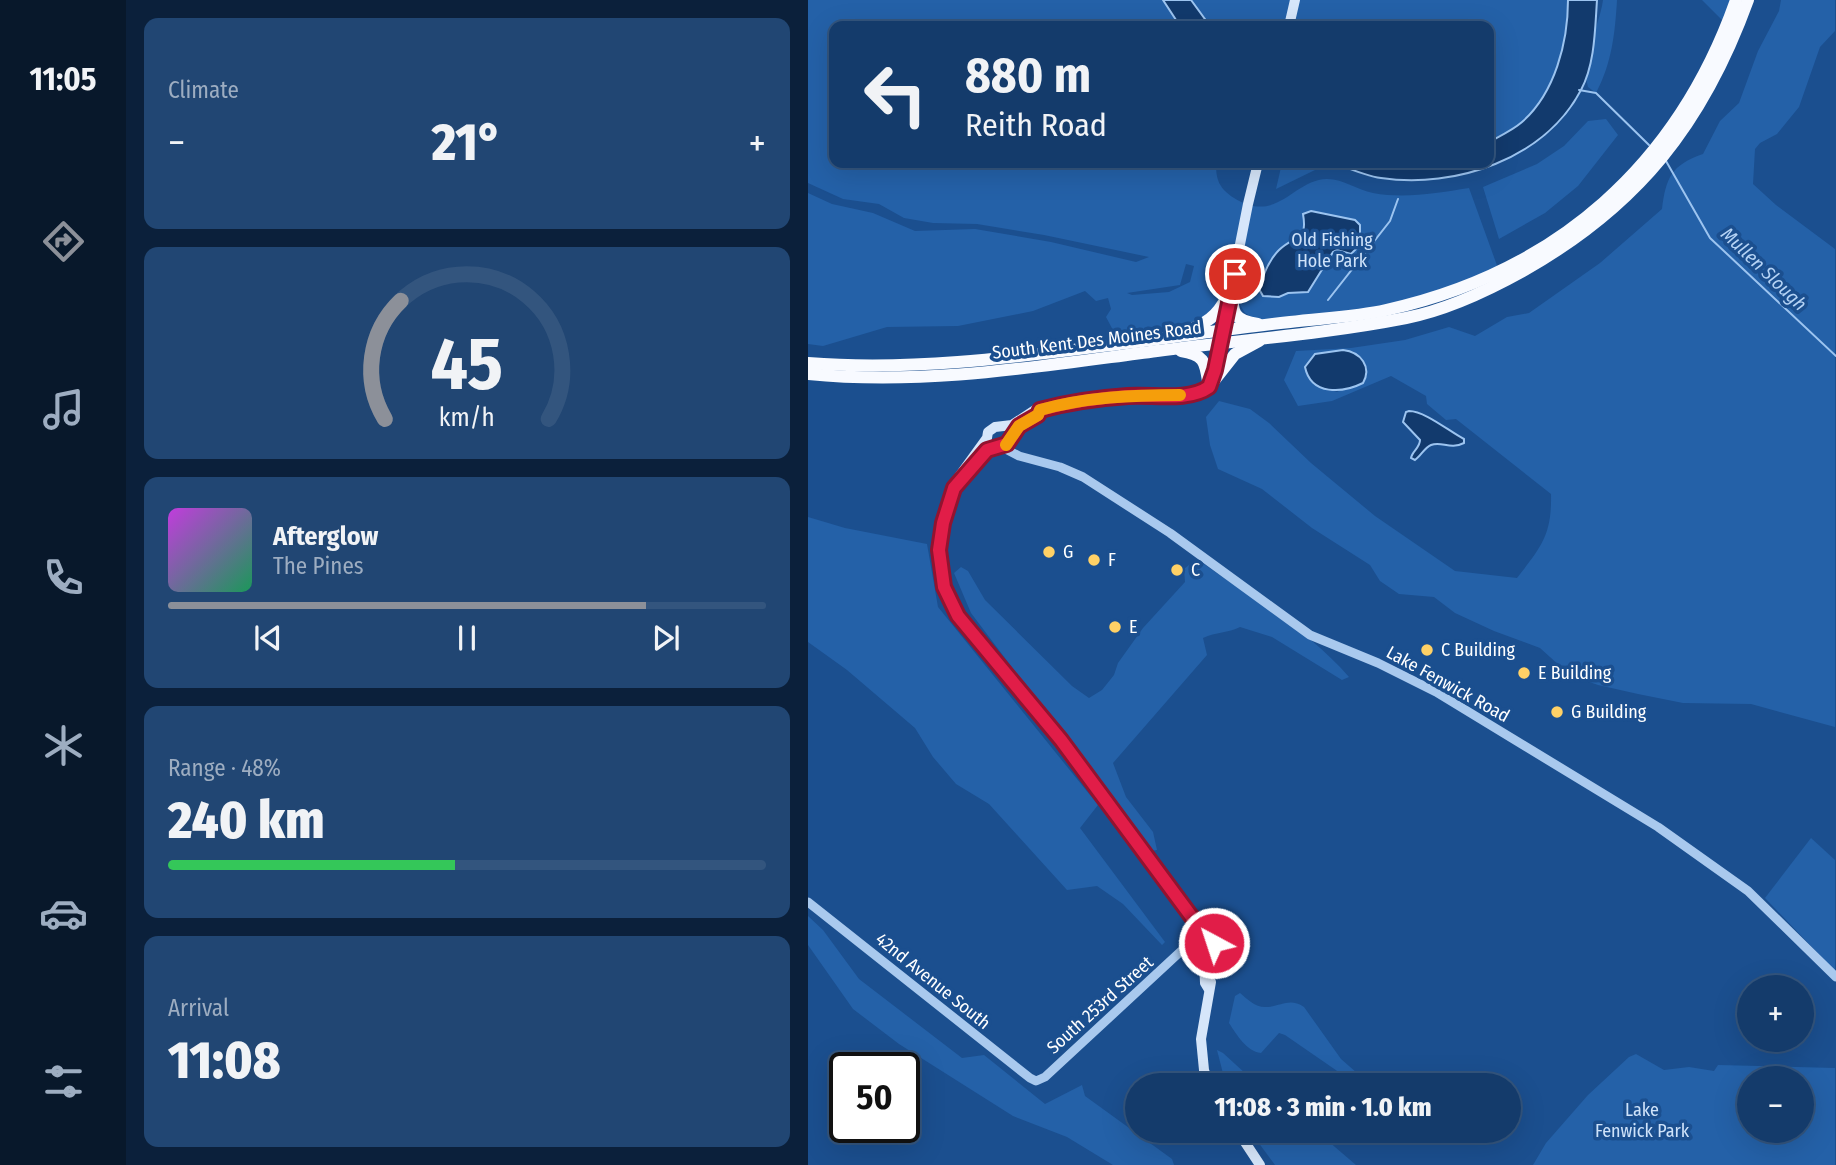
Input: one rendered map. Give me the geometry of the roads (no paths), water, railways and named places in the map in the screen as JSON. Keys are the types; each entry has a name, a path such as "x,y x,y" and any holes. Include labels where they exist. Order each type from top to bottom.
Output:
{"highway":[{"name":"South Kent Des Moines Road","path":"1683,120 1736,0"},
{"name":"South Kent Des Moines Road","path":"808,363 940,365 1222,337 1265,332 1384,310 1457,289 1499,271 1551,243 1634,182 1658,147 1683,120 1726,55 1748,0"},
{"path":"1209,387 1235,354 1265,332 1237,316 1234,312 1232,289"},
{"path":"1169,343 1206,323 1219,311 1232,289"},
{"name":"South Kent Des Moines Road","path":"808,374 874,378 950,375 1169,343"},
{"path":"1169,343 1201,358 1206,368 1209,387"}],"main road":[{"path":"1290,21 1295,0"},
{"path":"1204,951 1214,943 1208,934 1191,916 1061,740 958,616 942,578 939,550 953,485 959,475 994,443 1007,444 1012,425 1035,410 1087,400 1193,395 1209,387 1257,168"},
{"path":"994,443 988,432 992,428 1009,434"},
{"path":"1191,916 1193,944 1204,951 1211,979 1201,1039 1206,1073"},
{"path":"1194,937 1202,931 1208,934"},
{"path":"1246,1143 1261,1165"}],"street":[{"path":"1009,434 1022,456"},
{"name":"Lake Fenwick Road","path":"994,443 1037,463 1063,468 1083,477 1170,533 1310,635 1378,663 1436,692 1658,827 1748,891 1835,977"},
{"name":"42nd Avenue South","path":"808,902 1030,1078 1040,1080"},
{"name":"South 253rd Street","path":"1040,1080 1181,954 1194,937"},
{"path":"1181,954 1204,951"}],"waterway":[{"name":"Mullen Slough","path":"1579,90 1596,93 1649,145"},
{"name":"Mullen Slough","path":"1666,161 1710,238 1836,356"},
{"path":"1328,300 1390,221 1398,199"}],"place":[{"name":"G","path":"1049,552"},
{"name":"F","path":"1094,560"},
{"name":"C","path":"1177,570"},
{"name":"E","path":"1115,627"},
{"name":"C Building","path":"1427,650"},
{"name":"E Building","path":"1524,673"},
{"name":"G Building","path":"1557,712"}],"park label":[{"name":"Old Fishing Hole Park","path":"1332,250"},
{"name":"Lake Fenwick Park","path":"1642,1120"}]}
